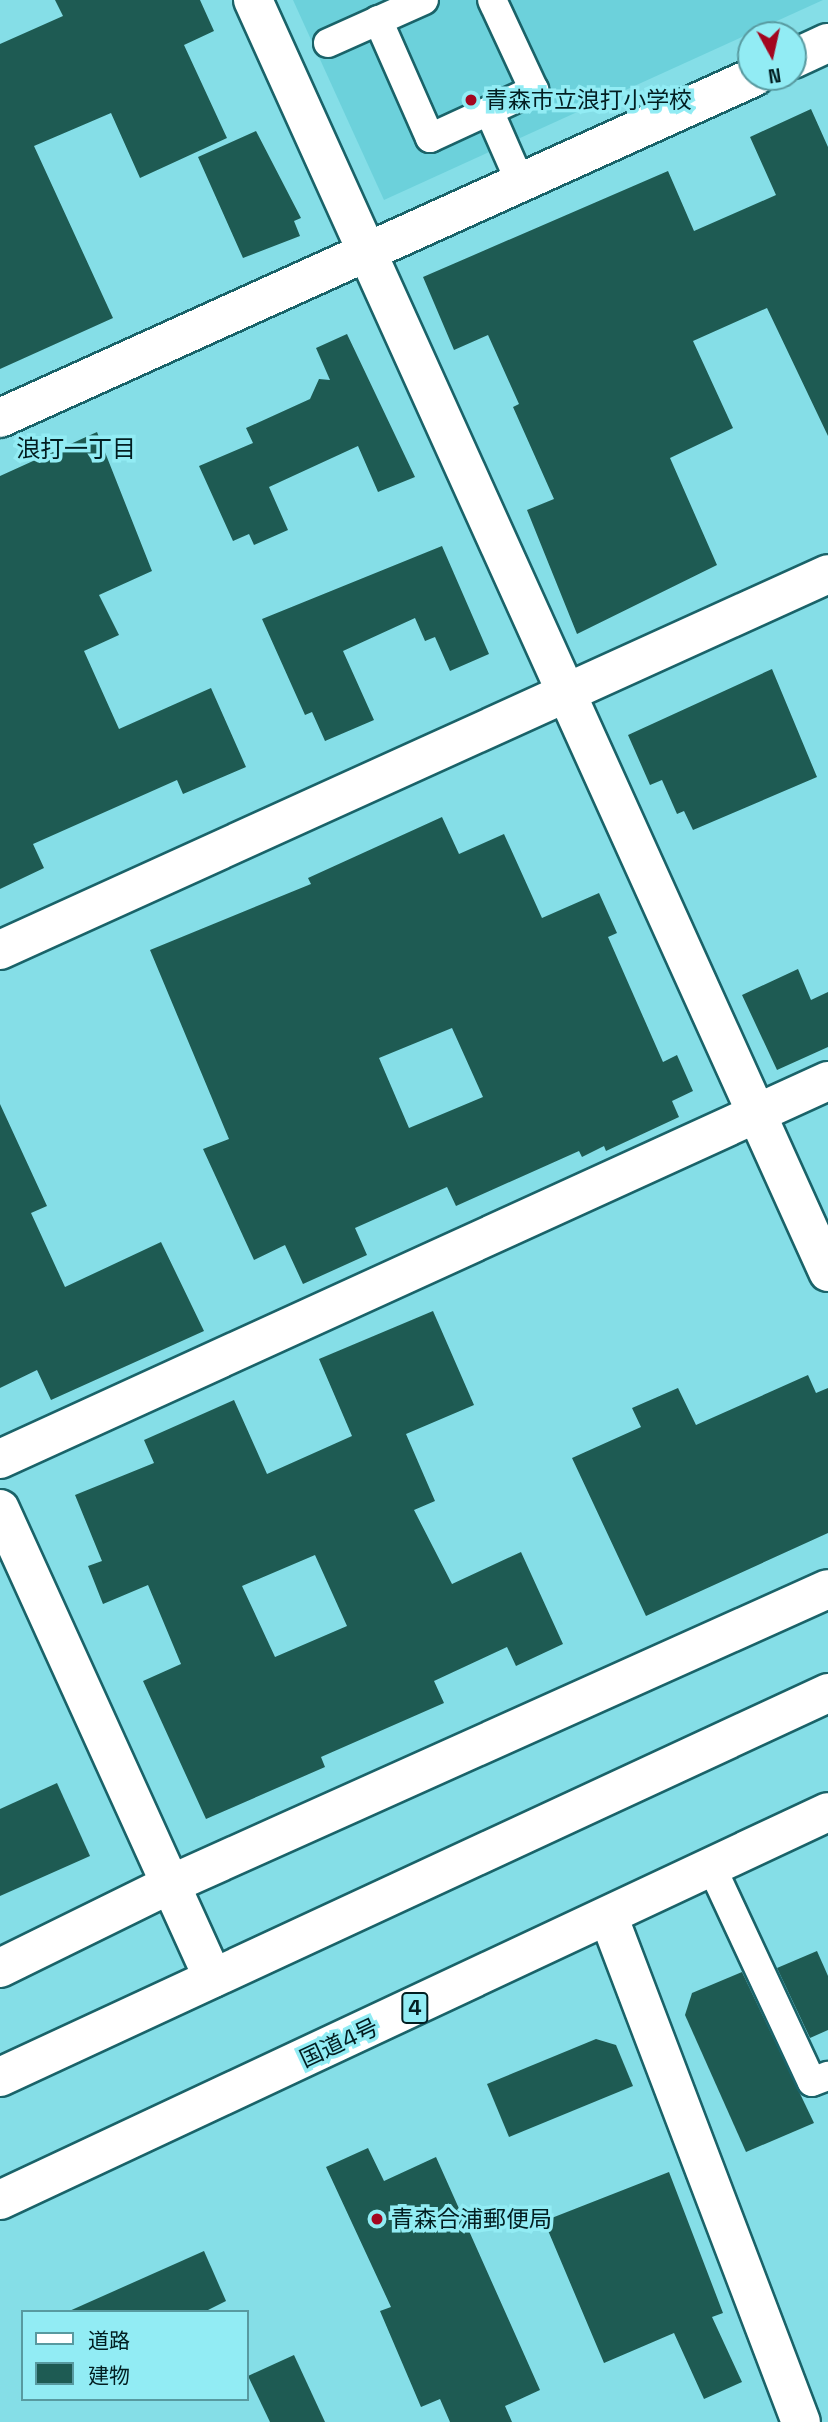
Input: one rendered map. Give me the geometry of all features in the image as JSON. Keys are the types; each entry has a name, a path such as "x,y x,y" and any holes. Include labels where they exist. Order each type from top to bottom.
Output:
{"main road":[{"path":"253,0 564,694 828,1272"},
{"path":"807,53 828,43"},
{"path":"0,418 737,85"},
{"path":"0,950 828,574"},
{"path":"0,1459 828,1081"},
{"path":"0,1509 213,1978"},
{"path":"0,1968 169,1885 828,1589"},
{"path":"0,2077 828,1693"},
{"name":"国道4号","path":"0,2200 609,1918 828,1812"},
{"path":"609,1918 801,2422"}],"lane":[{"path":"328,43 424,0"},
{"path":"378,20 430,138 534,90 492,0"},
{"path":"489,111 521,184"},
{"path":"712,1868 812,2082 828,2076"}],"shaded area":[{"name":"青森市立浪打小学校","path":"293,0 823,0 777,21 737,21 737,39 384,200"}],"building":[{"path":"55,0 200,0 214,31 184,45 227,138 140,178 111,113 34,146 113,318 0,369 0,44 63,16"},
{"path":"811,109 828,147 828,436 767,308 693,341 733,428 670,458 717,565 577,634 527,510 554,499 513,407 519,404 488,335 454,350 423,277 668,171 694,231 776,195 750,137"},
{"path":"256,131 301,218 294,221 300,236 243,258 198,157"},
{"path":"347,334 415,477 378,492 358,446 269,487 288,530 254,545 249,534 233,541 199,466 253,443 246,428 310,399 319,379 330,380 316,348"},
{"path":"97,432 152,571 99,595 119,635 84,651 119,729 211,688 246,767 183,794 177,780 33,844 44,868 0,889 0,476"},
{"path":"442,546 489,654 450,671 435,637 425,641 415,618 343,651 374,720 325,741 312,712 305,715 262,619"},
{"path":"772,669 817,777 693,830 684,811 677,814 662,780 650,785 628,735"},
{"path":"442,817 459,854 504,834 542,918 599,893 617,933 608,937 663,1062 677,1055 693,1091 672,1101 679,1117 606,1151 604,1146 582,1157 579,1151 456,1206 447,1187 355,1228 367,1255 303,1284 285,1245 254,1260 203,1149 229,1139 150,950 311,884 308,878","holes":["452,1028 483,1097 409,1128 379,1058"]},
{"path":"798,969 811,1000 828,992 828,1047 777,1070 742,995"},
{"path":"0,1104 47,1206 31,1213 65,1287 161,1242 204,1331 51,1400 37,1370 0,1388"},
{"path":"433,1311 474,1405 406,1434 435,1501 414,1510 452,1584 521,1552 563,1644 516,1666 507,1647 434,1681 444,1703 321,1757 325,1767 206,1819 143,1681 181,1664 148,1585 103,1604 88,1566 102,1561 75,1495 154,1463 144,1440 234,1400 267,1474 352,1436 319,1359","holes":["315,1555 347,1626 275,1657 242,1586"]},
{"path":"808,1375 816,1393 828,1388 828,1533 646,1616 572,1458 641,1427 632,1408 678,1388 696,1425"},
{"path":"57,1783 90,1856 0,1896 0,1809"},
{"path":"817,1951 828,1976 828,2030 810,2038 777,1968"},
{"path":"742,1972 814,2123 746,2152 685,2015 692,1993"},
{"path":"596,2039 616,2045 633,2086 509,2137 487,2084"},
{"path":"368,2148 384,2181 436,2157 540,2390 505,2406 512,2422 450,2422 440,2399 421,2407 380,2311 391,2307 326,2167"},
{"path":"669,2172 723,2313 712,2317 742,2382 704,2399 674,2333 604,2363 544,2221"},
{"path":"204,2251 226,2301 208,2310 71,2310"},
{"path":"294,2355 325,2422 270,2422 248,2376"}],"place":[{"name":"青森市立浪打小学校","path":"471,100"},
{"name":"青森合浦郵便局","path":"377,2219"}],"district":[{"name":"浪打一丁目","path":"76,449"}]}
